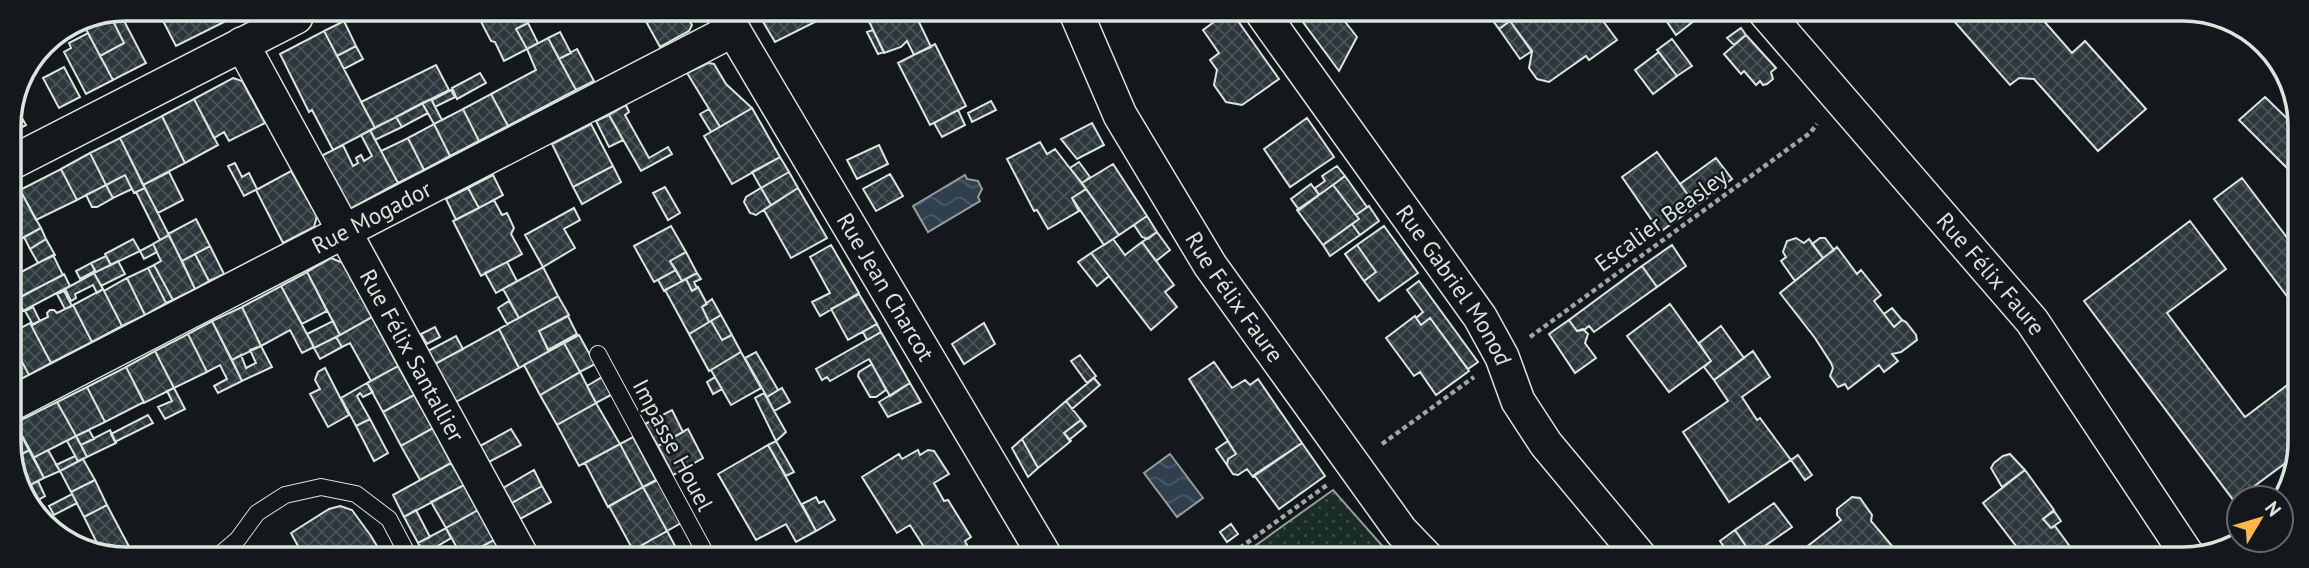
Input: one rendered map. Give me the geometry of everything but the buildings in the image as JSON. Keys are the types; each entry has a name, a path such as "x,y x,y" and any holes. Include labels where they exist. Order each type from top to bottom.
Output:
{"street":[{"path":"21,158 288,21"},
{"name":"Rue Félix Faure","path":"1080,21 1120,116 1210,265 1401,531 1416,547"},
{"name":"Rue Gabriel Monod","path":"1268,21 1480,317 1502,358 1518,401 1546,444 1632,547"},
{"name":"Rue Félix Faure","path":"1773,21 2032,321 2182,547"},
{"name":"Rue Mogador","path":"21,399 345,233 729,23"},
{"name":"Rue Jean Charcot","path":"729,23 1039,547"},
{"name":"Rue Félix Santallier","path":"242,44 517,547"}],"lane":[{"name":"Impasse Houel","path":"598,354 702,547"},
{"path":"229,547 257,513 285,495 321,487 356,494 389,519 404,547"}],"path":[{"name":"Escalier Beasley","path":"1532,335 1810,133"},
{"path":"1379,447 1476,376"},
{"path":"1241,547 1324,487"}],"green space":[{"path":"1333,490 1383,547 1253,547"}],"water":[{"path":"965,175 967,179 978,181 982,189 978,197 980,201 928,232 913,206"},
{"path":"1170,454 1203,498 1177,517 1144,473"}]}
